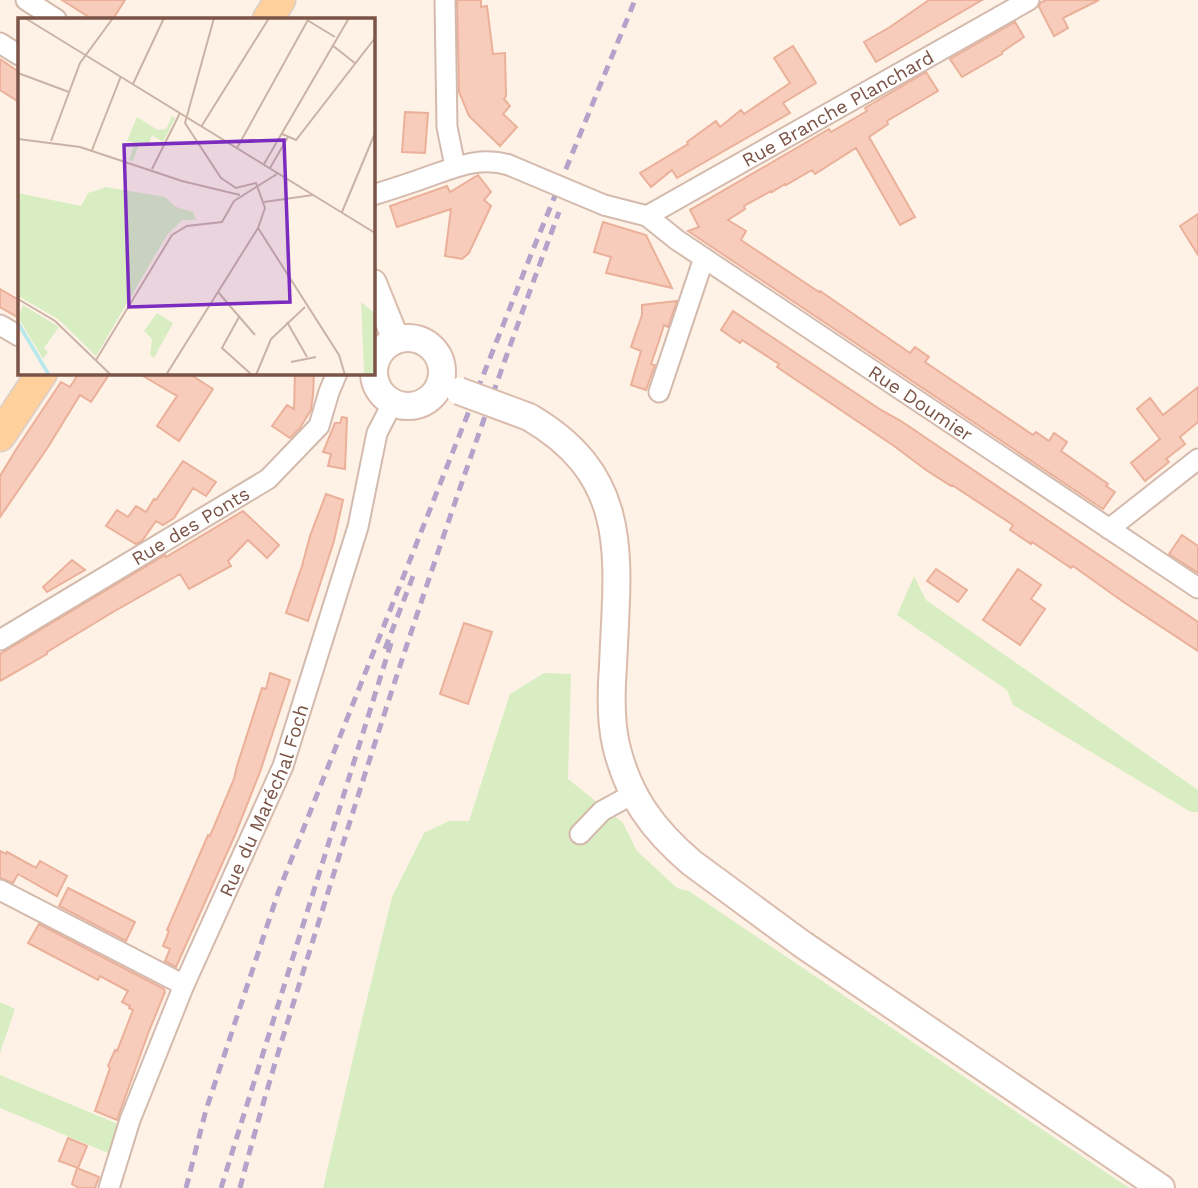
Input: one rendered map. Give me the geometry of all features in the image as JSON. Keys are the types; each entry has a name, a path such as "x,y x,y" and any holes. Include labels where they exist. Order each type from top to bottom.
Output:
{"main road":[{"path":"269,18 280,0"},
{"path":"0,409 22,374"},
{"path":"0,436 41,374"}],"street":[{"path":"26,0 54,18"},
{"path":"445,0 447,127 455,166"},
{"name":"Rue Branche Planchard","path":"647,216 1029,0"},
{"path":"0,43 18,54"},
{"path":"374,195 455,166 485,160 509,165 604,205 647,216"},
{"name":"Rue Doumier","path":"647,216 704,258 1198,588"},
{"path":"659,392 704,258"},
{"path":"374,285 396,340"},
{"path":"0,325 18,335"},
{"path":"374,366 380,351 396,340 406,337 429,345 438,356 450,387 529,417 570,446 595,478 610,514 617,560 611,695 616,744 633,794 647,817 678,851 802,944 1161,1188"},
{"name":"Rue des Ponts","path":"0,640 268,479 319,426 337,374"},
{"path":"373,374 383,397 393,404 407,407 421,405 450,387"},
{"name":"Rue du Maréchal Foch","path":"109,1188 130,1120 184,985 283,766 358,527 377,433 393,404"},
{"path":"1109,529 1198,459"},
{"path":"580,834 602,811 633,794"},
{"path":"0,890 184,985"}],"green space":[{"path":"914,576 926,600 1198,790 1198,812 1191,812 1013,705 1007,690 897,615"},
{"path":"544,673 571,674 568,779 623,823 637,851 677,888 689,891 1129,1188 323,1188 392,897 424,833 449,821 469,821 510,694"},
{"path":"0,1002 15,1009 0,1053"},
{"path":"0,1075 118,1124 108,1153 0,1108"}],"building":[{"path":"62,0 125,0 114,18 90,18"},
{"path":"457,0 481,0 481,7 487,6 493,54 505,53 504,99 510,106 503,114 517,127 500,146 469,116 459,92"},
{"path":"929,0 982,0 876,62 864,42"},
{"path":"1046,0 1099,0 1063,18 1068,28 1054,36 1039,7 1040,3"},
{"path":"1015,22 1024,37 1002,54 962,77 950,59"},
{"path":"793,46 816,83 783,103 790,113 677,178 672,170 651,187 640,173 688,144 687,142 716,121 720,127 741,110 744,114 790,83 774,58"},
{"path":"0,59 18,71 18,101 0,90"},
{"path":"926,72 938,91 887,121 888,124 869,137 915,217 900,225 856,148 815,174 812,170 744,206 745,209 728,220 746,231 741,240 910,353 915,347 929,357 925,362 1033,435 1036,432 1049,441 1054,433 1067,442 1061,451 1108,484 1106,486 1115,492 1103,509 688,231 699,227 690,210 829,129 831,132 867,111 865,108"},
{"path":"405,112 428,113 425,153 402,152"},
{"path":"478,175 491,192 484,200 491,206 469,253 462,259 445,256 451,209 397,227 390,206 447,186 450,192"},
{"path":"1198,214 1198,255 1180,226"},
{"path":"603,222 646,235 672,288 606,273 611,257 594,252"},
{"path":"0,289 18,299 18,317 0,307"},
{"path":"677,301 668,327 664,325 651,364 655,365 646,390 631,385 641,351 631,347 642,315 642,305"},
{"path":"733,311 1198,622 1198,651 1073,566 1071,568 1010,530 1013,525 926,470 777,367 779,364 721,330"},
{"path":"78,374 109,374 91,402 80,395 0,517 0,476 61,382 70,387"},
{"path":"140,374 190,374 213,389 179,441 157,426 177,396"},
{"path":"295,374 314,374 311,410 290,438 272,426 287,405 294,409"},
{"path":"1198,387 1198,422 1180,437 1185,444 1166,459 1169,462 1145,481 1131,463 1160,439 1137,409 1150,398 1163,415"},
{"path":"342,417 347,418 345,469 328,466 331,454 323,452 335,423 340,423"},
{"path":"183,461 216,482 206,496 193,488 174,518 163,525 156,521 142,541 136,544 106,526 117,510 128,517 136,506 146,512"},
{"path":"326,494 343,500 334,541 308,621 286,613"},
{"path":"243,511 279,545 267,558 248,540 228,561 231,566 189,589 180,574 0,681 0,654"},
{"path":"1182,535 1198,546 1198,573 1169,554"},
{"path":"72,560 85,570 47,592 43,587"},
{"path":"936,569 967,590 958,602 927,581"},
{"path":"1018,569 1041,585 1031,599 1045,609 1020,645 983,620"},
{"path":"464,623 492,632 468,704 440,694"},
{"path":"270,673 290,680 260,772 235,835 176,967 165,961 170,949 163,946 169,931 167,930 234,779 262,688 266,689"},
{"path":"0,851 36,868 40,861 67,876 57,896 18,874 13,883 0,878"},
{"path":"68,888 135,922 126,941 59,906"},
{"path":"39,924 164,989 117,1120 95,1111 110,1068 108,1066 115,1050 117,1051 133,1010 122,1002 128,991 100,976 98,980 28,943"},
{"path":"68,1138 87,1146 78,1168 59,1161"},
{"path":"77,1168 99,1177 95,1188 79,1188 72,1184"}],"railway":[{"path":"186,1188 206,1110 278,893 635,0"},
{"path":"240,1188 262,1106 389,699 559,212"},
{"path":"385,649 415,571"},
{"path":"221,1188 392,640"}]}
